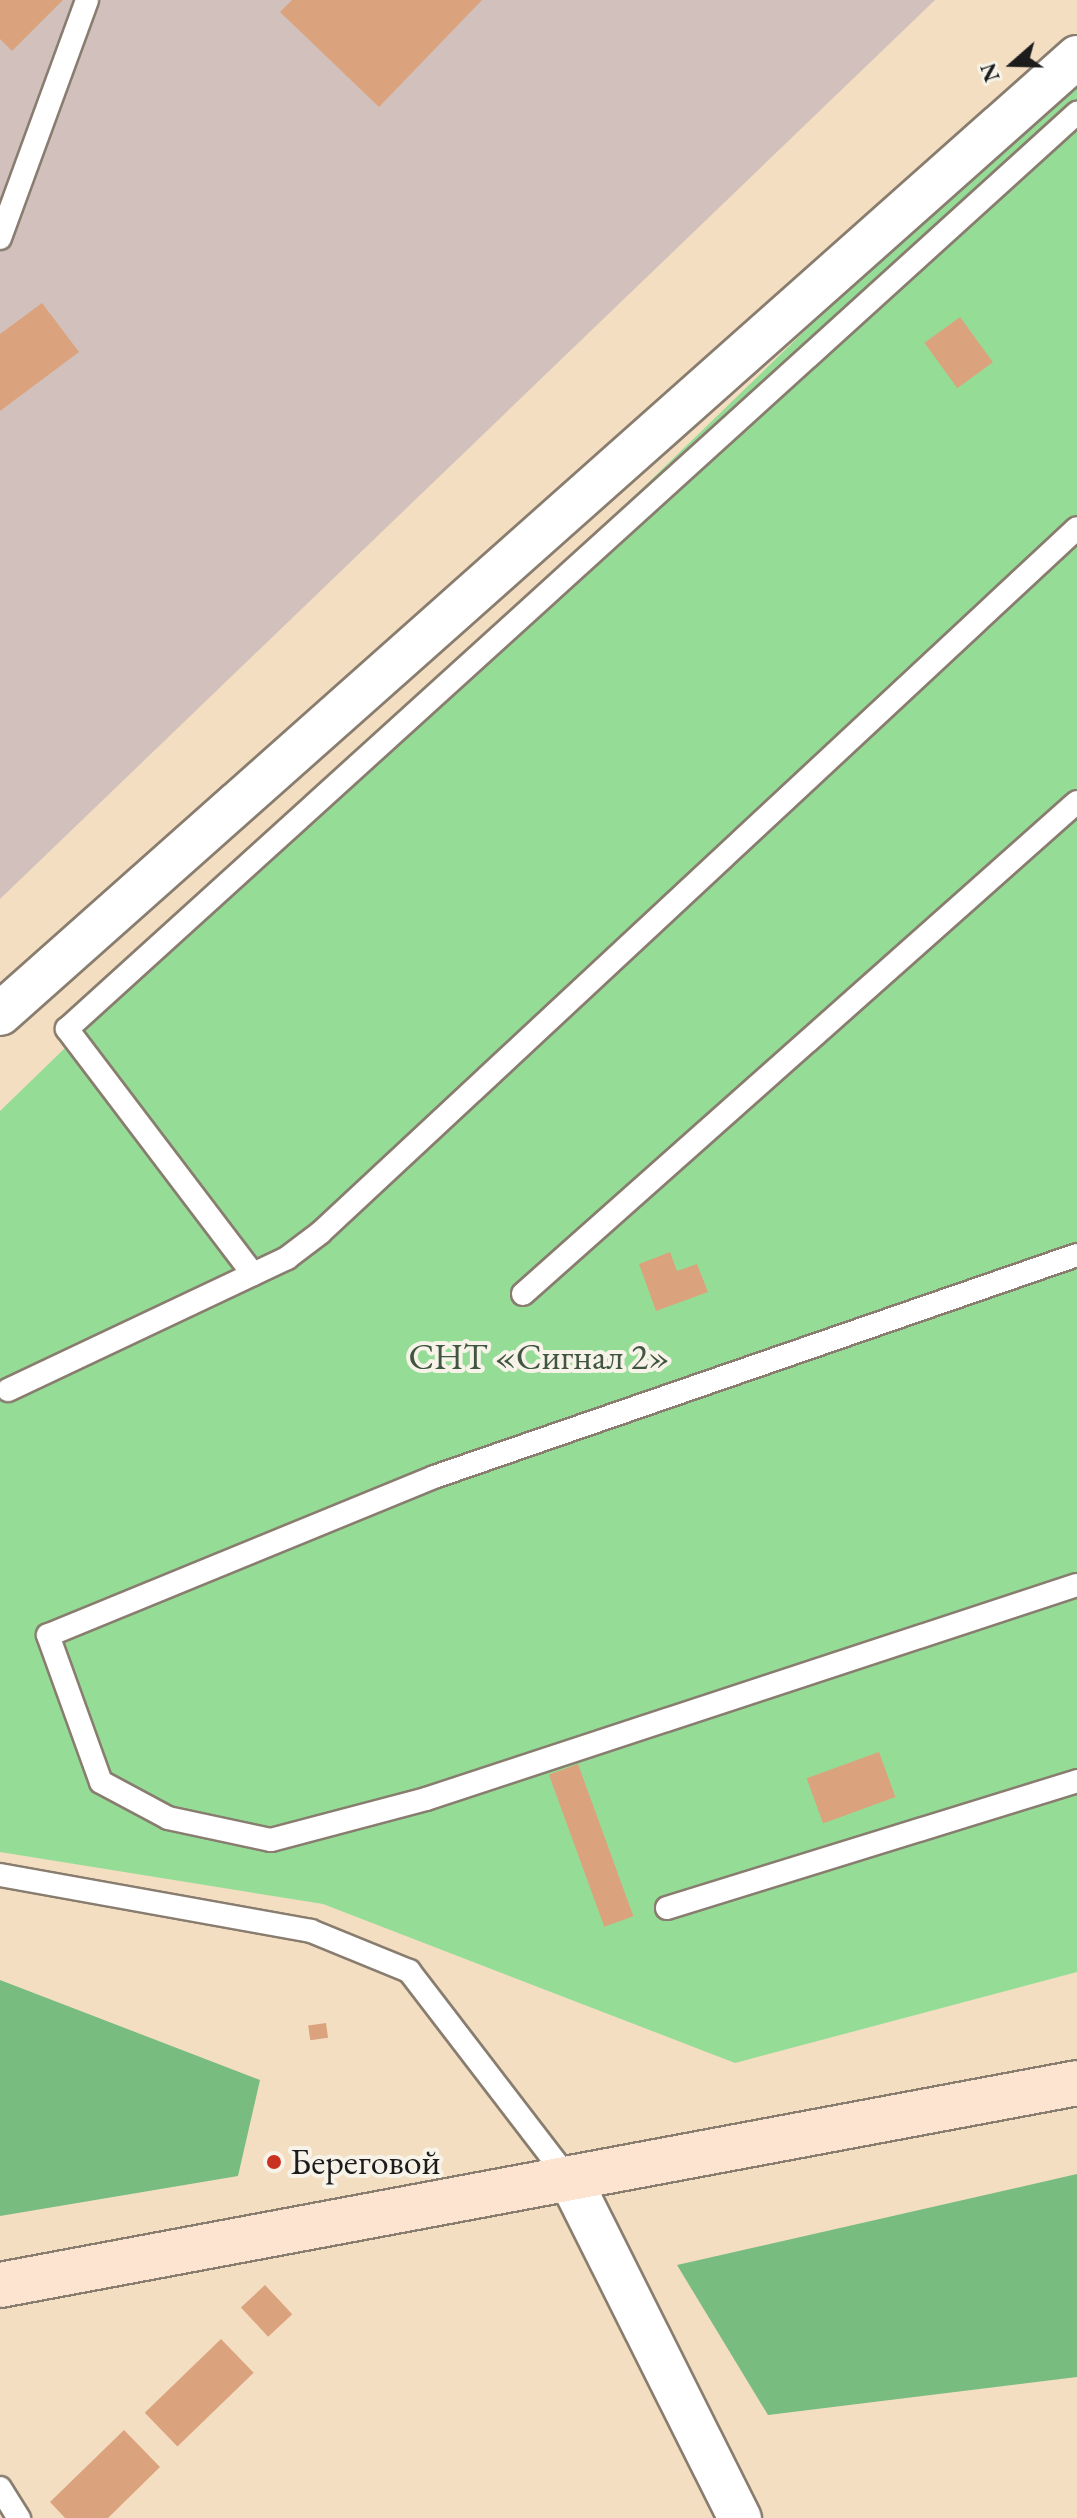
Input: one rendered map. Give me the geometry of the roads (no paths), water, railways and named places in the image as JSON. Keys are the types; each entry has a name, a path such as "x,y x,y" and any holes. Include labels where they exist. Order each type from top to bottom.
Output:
{"main road":[{"path":"0,2285 572,2183 1077,2083"}],"street":[{"path":"0,1014 1077,57"},
{"path":"572,2183 740,2518"}],"lane":[{"path":"0,238 87,0"},
{"path":"253,1274 67,1029 1077,113"},
{"path":"8,1390 253,1274 320,1233 1077,528"},
{"path":"523,1294 1077,802"},
{"path":"1077,1255 434,1477 48,1635 101,1782 168,1818 271,1840 426,1799 1077,1585"},
{"path":"667,1908 1077,1781"},
{"path":"0,1875 311,1931 409,1971 572,2183"},
{"path":"0,2488 19,2518"}],"place":[{"name":"Береговой","path":"274,2162"}],"park label":[{"name":"СНТ «Сигнал 2»","path":"539,1357"}]}
